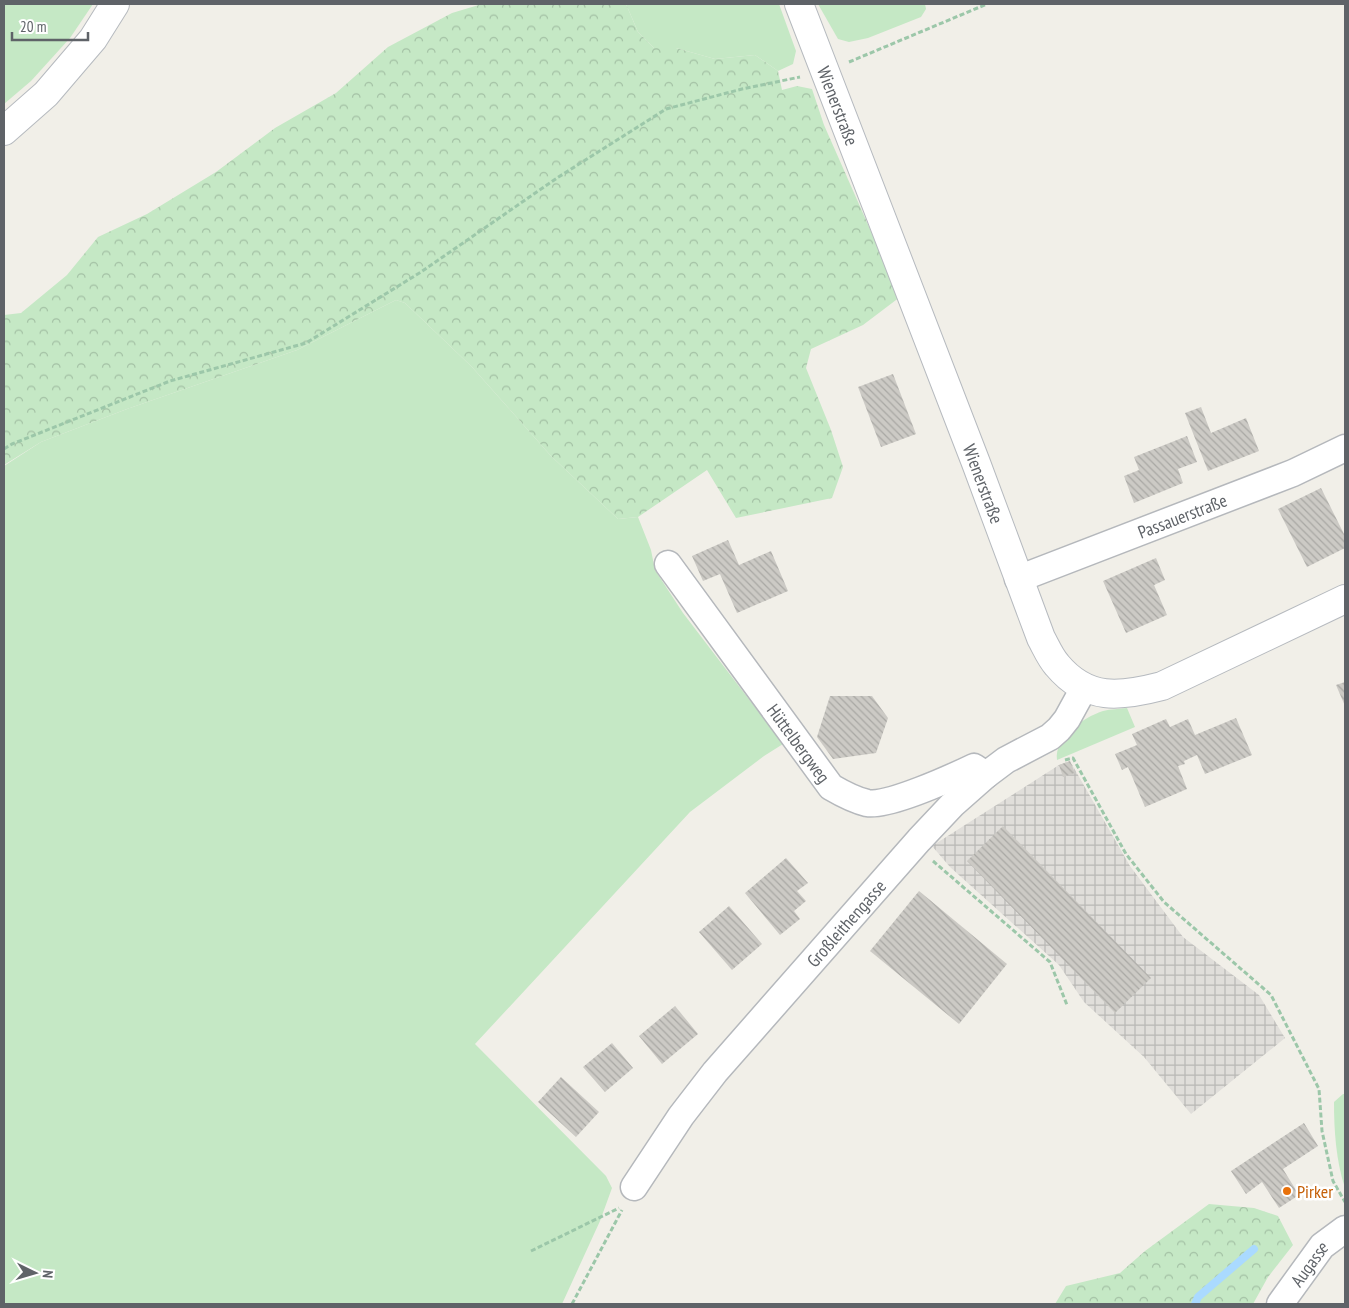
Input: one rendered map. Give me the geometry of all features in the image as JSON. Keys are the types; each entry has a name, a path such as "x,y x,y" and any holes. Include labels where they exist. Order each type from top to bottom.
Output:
{"street":[{"path":"4,131 46,94 92,39 115,4"},
{"name":"Wienerstraße","path":"799,4 976,463 1018,579 1041,638 1055,663 1068,677 1084,688 1116,694 1133,693 1162,686 1345,599"},
{"name":"Passauerstraße","path":"1018,579 1293,472 1345,448"},
{"name":"Hüttelbergweg","path":"668,564 831,787 850,798 869,804 887,801 945,781 974,767 986,775"},
{"name":"Großleithengasse","path":"634,1188 681,1116 715,1072 919,840 952,805 986,775 1006,760 1040,743 1059,729 1067,719 1084,688"},
{"name":"Augasse","path":"1280,1304 1322,1246 1345,1229"}],"path":[{"path":"4,449 12,444 170,381 306,343 421,272 557,178 666,109 742,89 825,72 987,4"},
{"path":"1040,743 1056,764 1073,758 1126,854 1164,902 1271,995 1320,1089 1324,1140 1333,1181 1345,1202"},
{"path":"919,840 933,861 1050,962 1068,1004"},
{"path":"531,1251 624,1206 572,1304"}],"shaded area":[{"path":"1070,761 1130,866 1183,937 1259,995 1285,1038 1191,1114 1144,1057 1084,1002 1059,965 950,867 932,846 1059,765"}],"green space":[{"path":"4,4 93,4 70,38 31,81 4,104"},
{"path":"482,4 626,4 638,32 654,48 676,48 715,59 755,55 778,71 782,90 797,86 812,89 824,125 900,297 863,325 811,349 806,368 831,430 843,467 832,498 736,518 707,470 638,517 618,519 551,456 472,367 405,303 396,300 297,350 127,409 41,442 4,465 4,315 21,313 67,275 98,237 147,214 216,172 275,128 336,93 388,47 452,13"},
{"path":"626,4 779,4 796,51 793,64 778,71 755,55 715,59 676,48 654,48 638,32"},
{"path":"818,4 925,4 926,9 921,17 868,38 849,42 838,39"},
{"path":"396,300 405,303 472,367 551,456 618,519 638,517 651,550 655,570 683,613 783,744 764,756 690,812 475,1044 606,1176 612,1188 600,1221 562,1304 4,1304 4,466 41,442 127,409 297,350"},
{"path":"1127,708 1135,727 1057,760 1060,743 1079,723 1103,711"},
{"path":"1345,1094 1345,1188 1338,1157 1334,1113 1334,1102"},
{"path":"1209,1204 1254,1208 1278,1216 1293,1245 1268,1277 1253,1304 1055,1304 1066,1286 1120,1273 1145,1251"}],"building":[{"path":"893,374 916,434 881,447 858,387"},
{"path":"1201,407 1211,433 1246,418 1259,451 1208,471 1185,413"},
{"path":"1187,436 1197,462 1178,469 1183,483 1134,503 1124,476 1139,470 1134,457"},
{"path":"1321,488 1345,536 1345,548 1307,567 1278,509"},
{"path":"728,540 739,565 771,551 788,591 737,613 720,574 703,581 692,556"},
{"path":"1156,558 1165,580 1154,585 1167,615 1126,633 1103,581"},
{"path":"1345,682 1345,706 1336,685"},
{"path":"830,696 872,696 888,718 876,753 833,759 817,737"},
{"path":"1236,718 1252,755 1205,774 1197,755 1184,761 1185,764 1178,766 1187,789 1145,807 1128,767 1122,770 1115,754 1137,745 1132,734 1166,719 1170,727 1188,719 1195,735"},
{"path":"1070,761 1075,773 1063,777 1059,765"},
{"path":"1003,826 1151,978 1115,1013 967,861"},
{"path":"786,858 808,883 797,891 806,901 794,911 800,919 780,935 745,893"},
{"path":"919,891 1007,964 959,1024 870,951"},
{"path":"729,906 762,944 732,970 699,932"},
{"path":"675,1006 698,1034 662,1064 639,1036"},
{"path":"612,1043 633,1068 605,1092 583,1067"},
{"path":"561,1077 599,1112 576,1137 538,1102"},
{"path":"1304,1123 1318,1146 1283,1169 1299,1195 1279,1208 1262,1182 1246,1194 1231,1171"}],"waterway":[{"path":"1195,1304 1198,1297 1254,1249"}],"place":[{"name":"Pirker","path":"1287,1191"}]}
